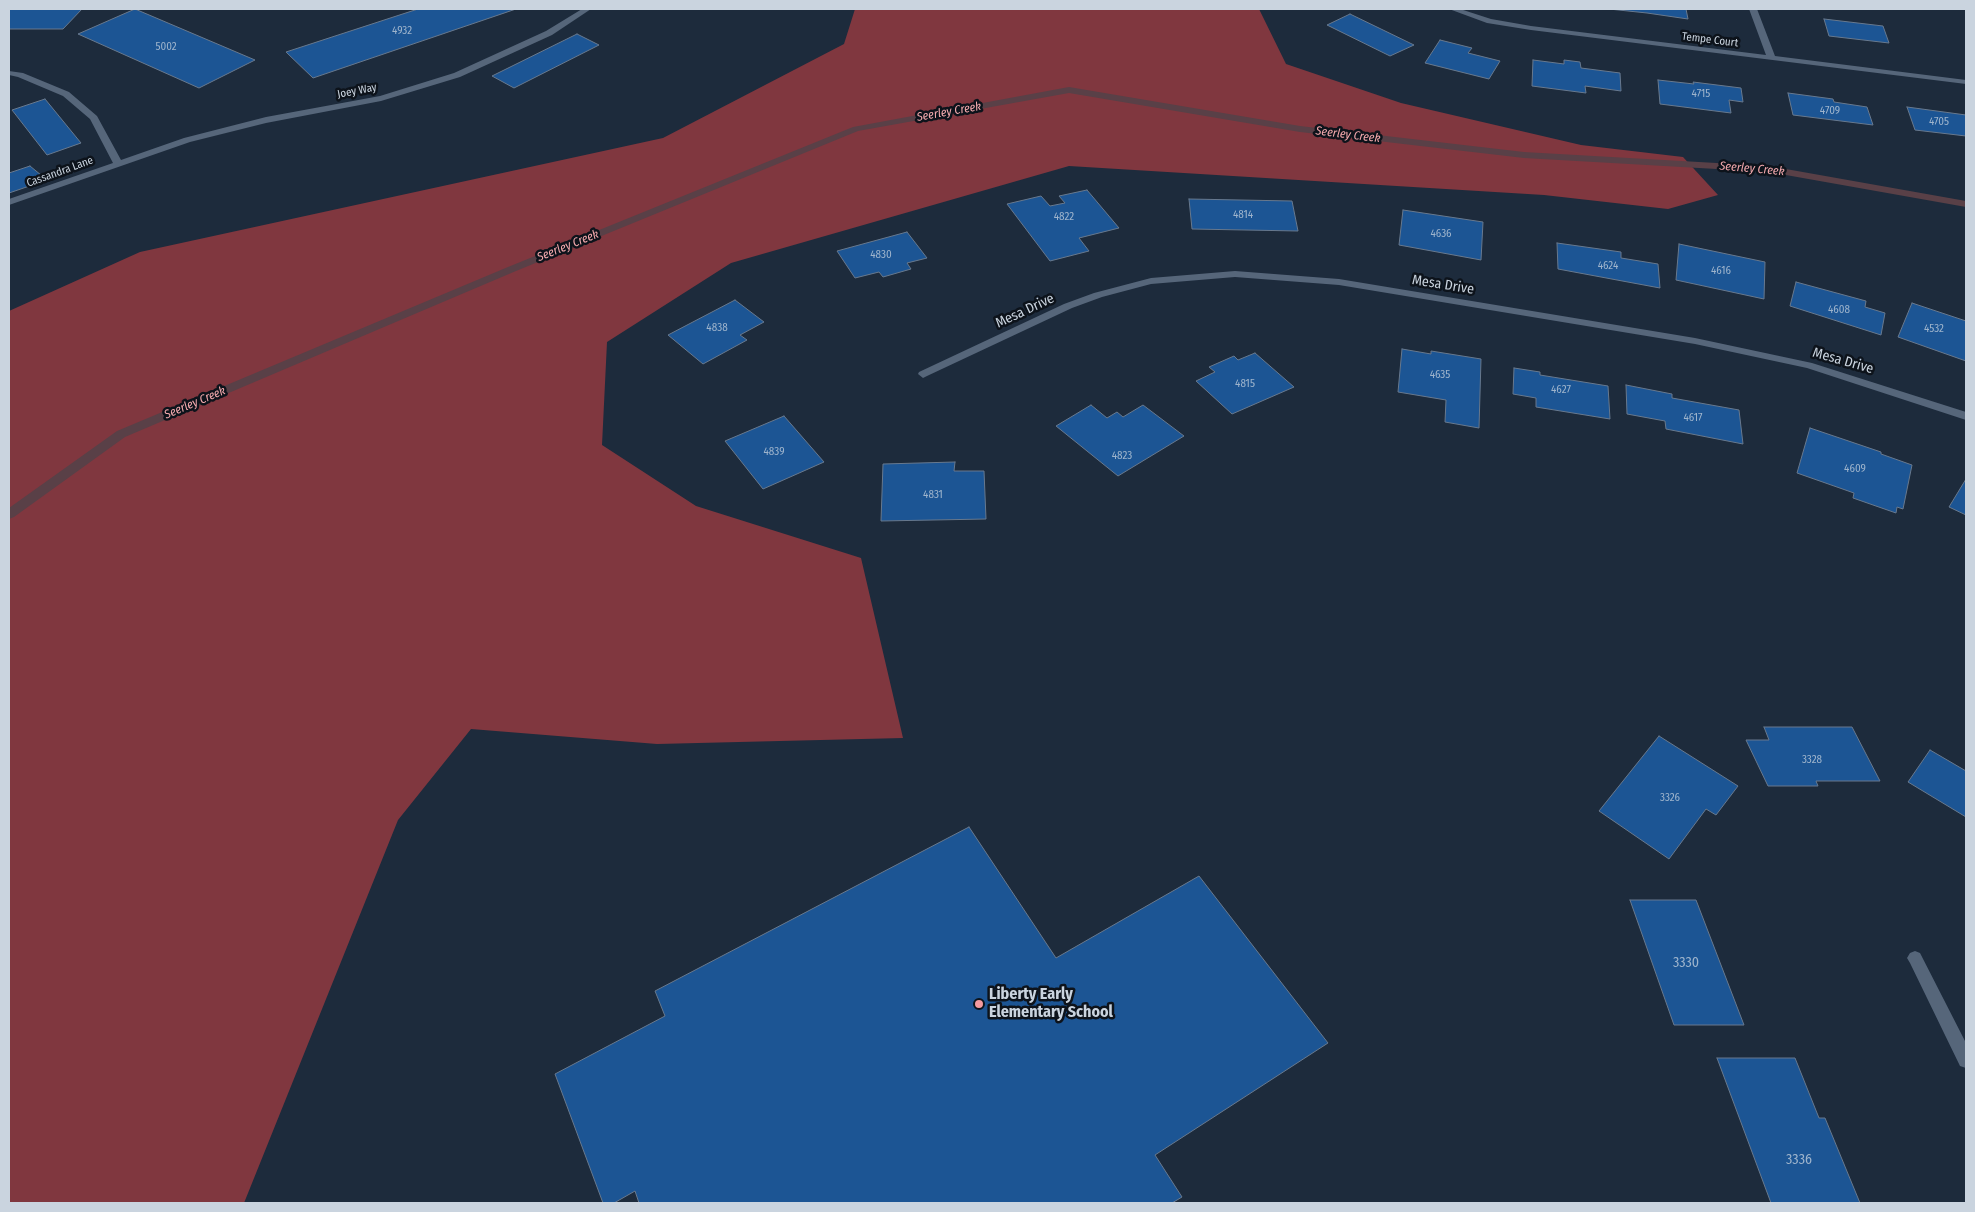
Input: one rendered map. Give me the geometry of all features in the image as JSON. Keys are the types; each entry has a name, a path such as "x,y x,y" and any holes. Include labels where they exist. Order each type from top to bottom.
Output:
{"street":[{"name":"Joey Way","path":"118,163 187,140 266,120 381,98 457,75 549,32 587,9"},
{"name":"Tempe Court","path":"1453,9 1490,21 1517,26 1966,82"},
{"path":"1754,9 1772,59"},
{"path":"9,73 20,75 66,94 94,118 118,163"},
{"name":"Cassandra Lane","path":"9,202 118,163"},
{"name":"Mesa Drive","path":"923,374 1068,306 1098,295 1151,281 1172,278 1252,275 1339,282 1695,341 1808,365 1906,394 1966,416"},
{"path":"1915,958 1966,1060"}],"shaded area":[{"path":"855,9 1259,9 1286,64 1401,103 1581,145 1683,157 1718,195 1668,209 1544,195 1069,166 731,263 607,342 602,445 696,506 861,558 903,738 657,744 471,729 398,820 244,1203 9,1203 9,311 140,252 663,138 844,44"}],"building":[{"path":"9,9 82,9 63,29 9,29"},
{"path":"135,9 255,60 199,88 78,34"},
{"path":"418,9 516,9 313,78 286,52"},
{"path":"1609,9 1686,9 1688,19 1647,13"},
{"path":"1350,14 1414,45 1390,56 1327,25"},
{"path":"1824,19 1883,26 1889,43 1829,36"},
{"path":"577,34 599,45 514,88 492,76"},
{"path":"1440,40 1472,48 1468,53 1500,61 1489,79 1425,63"},
{"path":"1533,60 1564,64 1564,60 1580,62 1581,68 1620,73 1621,91 1585,86 1586,93 1532,86"},
{"path":"1658,80 1741,88 1743,102 1729,100 1731,113 1660,104"},
{"path":"1788,93 1833,99 1834,102 1867,107 1873,125 1793,115"},
{"path":"45,99 81,143 47,155 12,110"},
{"path":"1907,107 1966,115 1966,136 1915,130"},
{"path":"30,166 47,180 9,193 9,173"},
{"path":"1087,190 1119,228 1079,238 1089,251 1050,261 1007,204 1041,196 1050,206 1065,203 1059,196"},
{"path":"1189,199 1292,201 1298,231 1192,229"},
{"path":"1403,210 1483,222 1481,260 1399,245"},
{"path":"907,232 927,258 907,263 911,269 883,277 879,272 855,278 837,251"},
{"path":"1557,243 1621,252 1621,258 1658,264 1660,288 1558,269"},
{"path":"1679,244 1765,262 1764,299 1676,280"},
{"path":"1796,282 1866,301 1865,307 1885,313 1881,335 1790,306"},
{"path":"735,300 764,322 740,335 747,340 703,364 668,335"},
{"path":"1912,303 1966,321 1966,361 1898,337"},
{"path":"1402,349 1431,354 1431,351 1481,359 1479,428 1445,422 1446,400 1398,392"},
{"path":"1255,353 1294,387 1232,414 1196,381 1215,372 1209,367 1234,356 1238,360"},
{"path":"1514,368 1540,372 1540,375 1608,386 1610,419 1536,407 1536,398 1513,394"},
{"path":"1626,385 1672,394 1672,398 1739,410 1743,444 1666,429 1665,421 1627,414"},
{"path":"1091,405 1107,418 1117,412 1123,417 1143,405 1184,436 1118,476 1056,426"},
{"path":"784,416 824,462 763,489 725,441"},
{"path":"1810,428 1881,452 1881,454 1912,465 1903,509 1897,507 1896,513 1853,498 1854,493 1797,473"},
{"path":"955,462 954,471 984,471 986,519 881,521 883,464"},
{"path":"1966,479 1966,515 1949,507"},
{"path":"1764,727 1852,727 1880,781 1816,781 1818,786 1768,786 1746,740 1769,740"},
{"path":"1659,736 1738,786 1716,815 1706,809 1669,859 1599,811"},
{"path":"1930,750 1966,771 1966,817 1908,782"},
{"name":"Liberty Early Elementary School","path":"969,827 1056,958 1199,876 1328,1043 1155,1155 1182,1197 1172,1203 639,1203 635,1191 614,1203 603,1203 555,1074 665,1016 655,991"},
{"path":"1630,900 1696,900 1744,1025 1674,1025"},
{"path":"1717,1058 1795,1058 1819,1118 1825,1118 1860,1203 1771,1203"}],"waterway":[{"name":"Seerley Creek","path":"9,514 121,434 512,269 856,129 1069,90 1300,129 1524,155 1769,169 1966,204"}],"place":[{"name":"Liberty Early Elementary School","path":"979,1004"}]}
